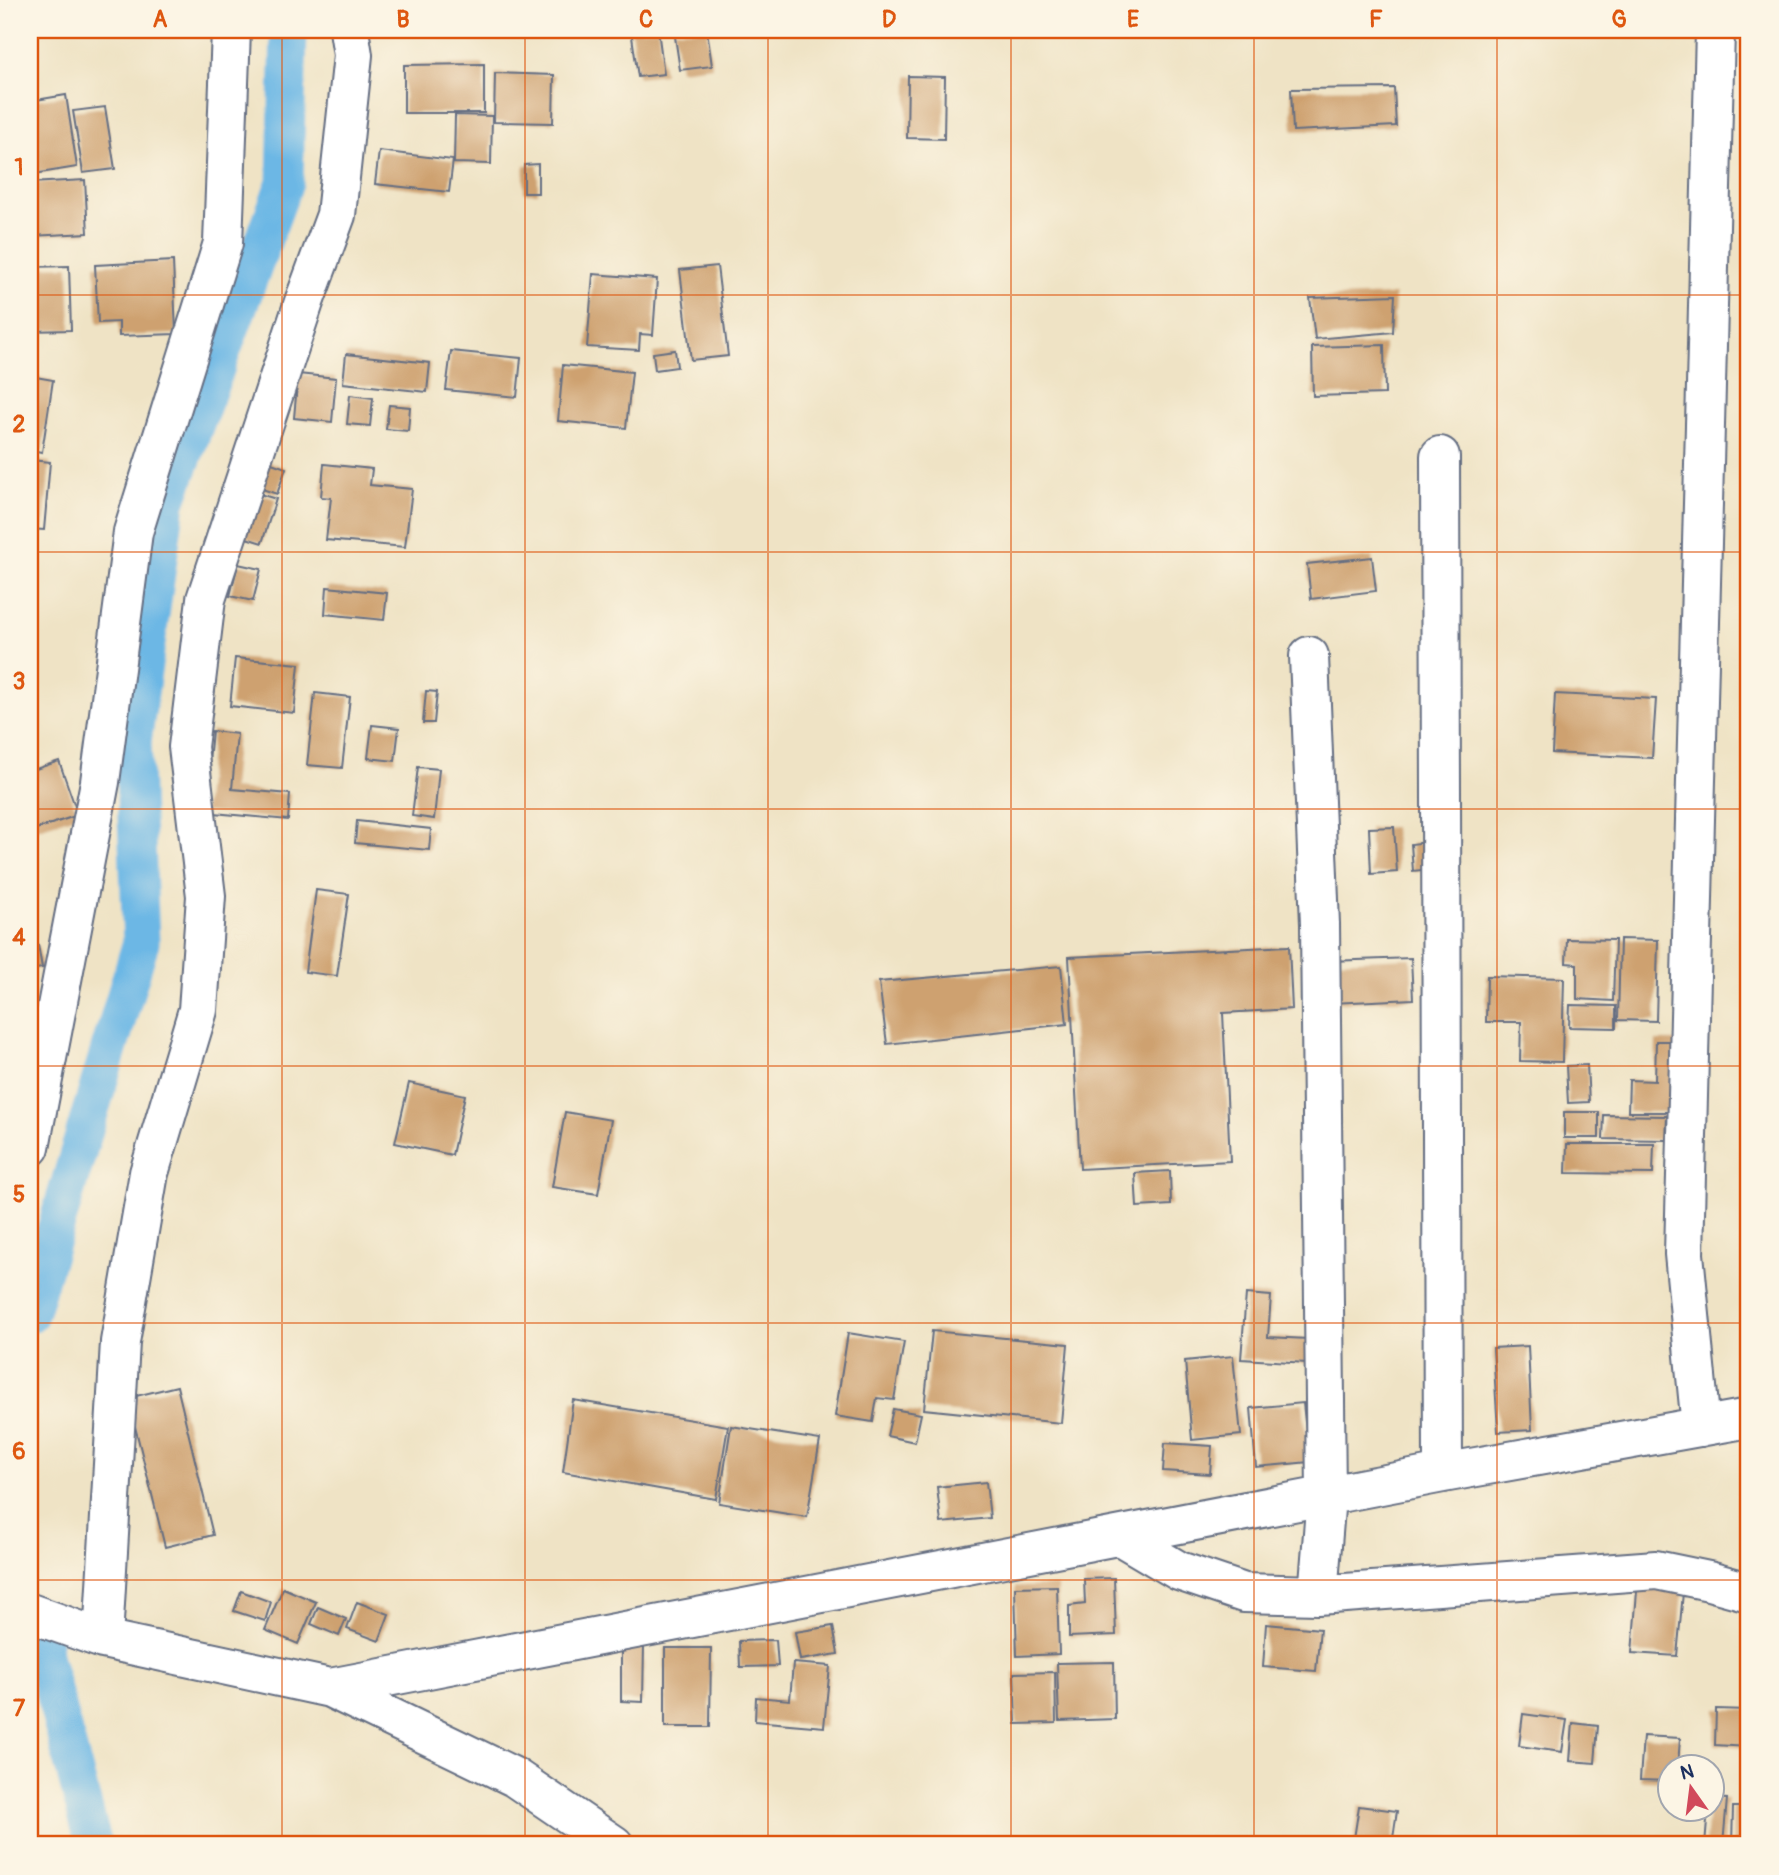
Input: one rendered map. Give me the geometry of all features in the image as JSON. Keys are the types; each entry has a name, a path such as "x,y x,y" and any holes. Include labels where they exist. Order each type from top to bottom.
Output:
{"street":[{"path":"30,1147 100,782 133,532 223,243 232,30"},
{"path":"103,1639 120,1342 149,1173 198,1010 206,896 188,747 206,599 304,302 336,215 354,55 349,30"},
{"path":"1701,1427 1684,1254 1715,30"},
{"path":"1440,457 1443,1473"},
{"path":"1308,656 1320,923 1326,1496 1318,1595"},
{"path":"330,1688 1443,1473 1749,1418"},
{"path":"1120,1536 1179,1572 1244,1593 1318,1595 1656,1570 1749,1592"},
{"path":"30,1613 103,1639 330,1688 513,1777 614,1845"}],"building":[{"path":"631,30 658,30 664,74 638,77"},
{"path":"674,30 707,30 712,66 680,70"},
{"path":"484,64 484,113 404,113 404,65"},
{"path":"495,73 554,75 553,123 494,122"},
{"path":"908,76 945,77 944,139 907,138"},
{"path":"1394,88 1396,126 1293,131 1291,89"},
{"path":"66,95 77,167 34,174 30,147 30,101"},
{"path":"105,107 115,169 83,173 73,111"},
{"path":"455,115 492,116 491,164 454,163"},
{"path":"379,151 453,160 449,192 375,184"},
{"path":"538,164 538,193 524,193 524,165"},
{"path":"85,180 88,233 31,236 30,183"},
{"path":"173,261 176,334 119,336 119,322 98,323 95,265"},
{"path":"69,266 71,330 30,331 30,267"},
{"path":"717,266 728,356 691,360 680,270"},
{"path":"593,274 657,279 653,335 640,334 639,350 587,347"},
{"path":"1395,295 1393,332 1315,339 1310,298"},
{"path":"1384,345 1385,394 1313,396 1312,347"},
{"path":"675,350 677,367 655,370 653,353"},
{"path":"451,351 521,358 517,397 446,390"},
{"path":"346,354 430,363 427,392 343,383"},
{"path":"563,365 632,372 626,428 558,421"},
{"path":"298,374 336,378 332,422 294,418"},
{"path":"30,376 53,380 42,452 30,450"},
{"path":"350,395 373,398 370,426 347,424"},
{"path":"389,405 410,407 408,431 386,429"},
{"path":"30,460 50,462 44,530 30,529"},
{"path":"263,460 286,468 277,494 253,486"},
{"path":"324,464 372,469 370,485 412,489 405,547 326,540 331,498 321,497"},
{"path":"253,492 276,499 262,543 240,536"},
{"path":"1372,557 1376,591 1311,599 1307,564"},
{"path":"238,564 261,569 253,601 230,596"},
{"path":"327,587 387,593 384,620 325,614"},
{"path":"235,658 299,664 294,713 230,706"},
{"path":"426,691 437,692 434,723 423,723"},
{"path":"315,693 350,697 342,768 307,765"},
{"path":"1555,694 1656,699 1652,758 1552,753"},
{"path":"372,725 399,728 395,761 368,758"},
{"path":"212,731 237,734 232,789 290,794 288,820 204,812"},
{"path":"59,761 78,815 30,831 30,771"},
{"path":"418,767 439,769 434,819 412,816"},
{"path":"357,821 431,829 429,850 355,843"},
{"path":"1394,827 1397,872 1371,874 1369,828"},
{"path":"1427,842 1430,869 1413,871 1411,844"},
{"path":"316,890 349,894 337,976 305,972"},
{"path":"1567,939 1615,940 1613,1001 1577,999 1577,964 1566,963"},
{"path":"1620,939 1658,940 1656,1021 1618,1020"},
{"path":"38,945 42,968 30,970 30,946"},
{"path":"1289,946 1292,1009 1223,1013 1230,1161 1080,1169 1069,957"},
{"path":"1411,958 1413,999 1332,1003 1330,961"},
{"path":"1061,966 1067,1024 887,1044 879,982"},
{"path":"1487,976 1564,978 1562,1062 1520,1061 1521,1022 1486,1022"},
{"path":"1570,1005 1616,1006 1616,1028 1569,1027"},
{"path":"1656,1041 1679,1041 1679,1112 1628,1112 1629,1080 1655,1081"},
{"path":"1587,1065 1589,1102 1568,1103 1566,1066"},
{"path":"409,1083 465,1095 452,1155 395,1143"},
{"path":"565,1112 611,1120 598,1194 552,1187"},
{"path":"1564,1112 1599,1112 1599,1138 1564,1138"},
{"path":"1604,1115 1667,1116 1666,1140 1603,1139"},
{"path":"1567,1144 1654,1144 1653,1174 1566,1173"},
{"path":"1170,1171 1171,1205 1137,1207 1135,1173"},
{"path":"1246,1294 1271,1296 1268,1337 1308,1339 1307,1363 1241,1359"},
{"path":"932,1331 1068,1344 1061,1423 924,1409"},
{"path":"848,1333 904,1342 894,1400 877,1398 873,1422 835,1416"},
{"path":"1528,1346 1532,1430 1498,1432 1493,1348"},
{"path":"1233,1356 1241,1435 1192,1440 1185,1361"},
{"path":"177,1386 213,1535 165,1547 128,1398"},
{"path":"573,1400 728,1426 716,1499 563,1472"},
{"path":"1303,1403 1309,1462 1256,1467 1251,1408"},
{"path":"893,1409 921,1414 915,1442 887,1436"},
{"path":"731,1426 820,1440 807,1517 719,1503"},
{"path":"1165,1443 1212,1446 1210,1474 1163,1471"},
{"path":"986,1482 990,1518 941,1523 937,1487"},
{"path":"1114,1578 1116,1635 1069,1637 1069,1606 1085,1604 1084,1579"},
{"path":"1638,1579 1684,1582 1677,1656 1632,1653"},
{"path":"1057,1586 1059,1654 1017,1656 1015,1587"},
{"path":"283,1588 316,1602 298,1644 265,1630"},
{"path":"241,1591 271,1602 265,1621 234,1611"},
{"path":"357,1602 389,1614 379,1641 347,1629"},
{"path":"318,1607 346,1619 339,1636 311,1624"},
{"path":"1266,1624 1320,1629 1316,1671 1263,1667"},
{"path":"833,1626 838,1654 800,1660 795,1632"},
{"path":"776,1640 778,1666 740,1667 739,1641"},
{"path":"621,1644 644,1644 643,1702 621,1701"},
{"path":"665,1648 711,1648 710,1727 665,1727"},
{"path":"1114,1662 1115,1719 1059,1721 1057,1663"},
{"path":"793,1663 830,1666 824,1727 755,1721 756,1697 790,1700"},
{"path":"1055,1672 1056,1723 1016,1724 1014,1673"},
{"path":"1716,1709 1749,1710 1749,1747 1715,1745"},
{"path":"1523,1714 1567,1720 1562,1752 1519,1746"},
{"path":"1573,1723 1598,1726 1595,1763 1570,1761"},
{"path":"1643,1736 1680,1738 1679,1752 1656,1752 1656,1781 1640,1780"},
{"path":"1359,1806 1397,1811 1392,1845 1353,1845"},
{"path":"1733,1807 1749,1807 1749,1845 1732,1845"},
{"path":"1707,1822 1725,1822 1723,1845 1705,1845"},
{"path":"1207,1837 1253,1844 1206,1845"}],"waterway":[{"path":"30,1314 141,942 133,742 167,502 285,182 289,30"},
{"path":"43,1644 94,1845"}]}
